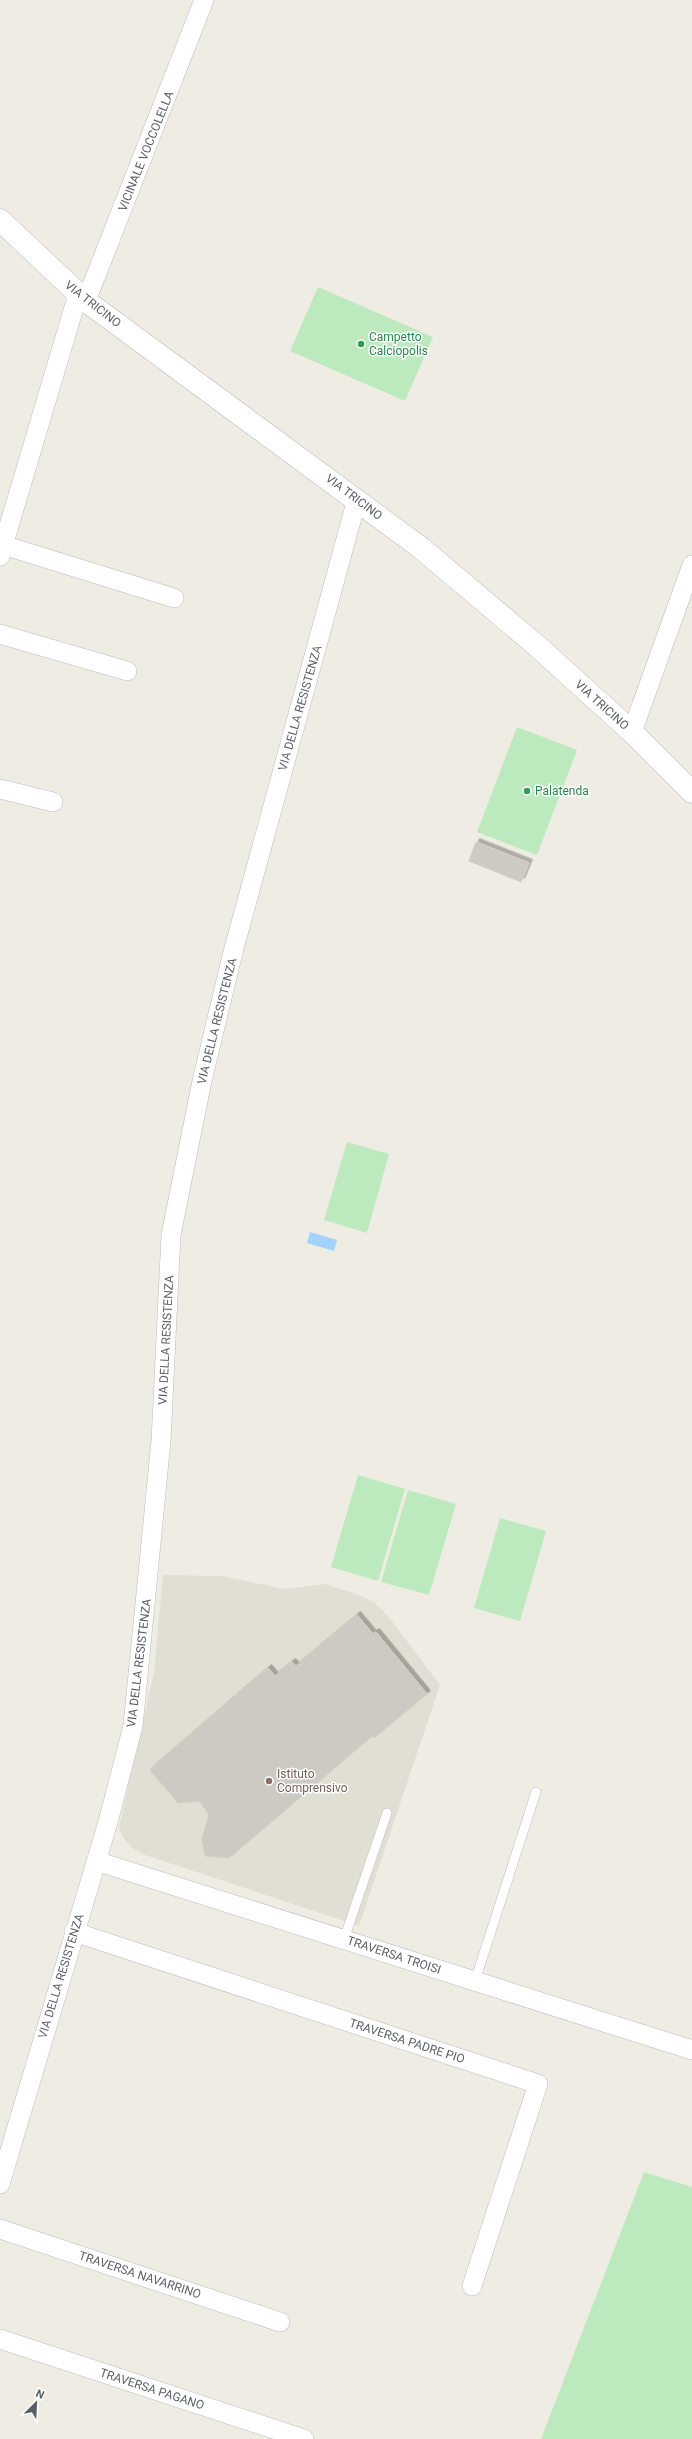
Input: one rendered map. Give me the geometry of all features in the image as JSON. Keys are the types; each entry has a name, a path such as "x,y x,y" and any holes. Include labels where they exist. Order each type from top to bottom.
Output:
{"street":[{"name":"VICINALE VOCCOLELLA","path":"2,551 82,298 204,0"},
{"name":"VIA TRICINO","path":"0,220 82,298 357,499 421,548 493,608 632,732 692,792"},
{"name":"VIA DELLA RESISTENZA","path":"0,2184 96,1862 120,1777 136,1704 161,1441 171,1234 202,1081 233,952 357,499"},
{"path":"2,551 174,598"},
{"path":"632,732 692,565"},
{"path":"0,634 127,671"},
{"path":"0,789 53,802"},
{"name":"TRAVERSA TROISI","path":"96,1862 692,2050"},
{"name":"TRAVERSA PADRE PIO","path":"74,1932 538,2084 472,2286"},
{"name":"TRAVERSA NAVARRINO","path":"0,2229 280,2322"},
{"name":"TRAVERSA PAGANO","path":"0,2339 304,2439"}],"lane":[{"path":"475,1981 536,1792"},
{"path":"344,1939 387,1813"}],"shaded area":[{"name":"Istituto Comprensivo","path":"163,1575 221,1576 285,1589 325,1584 362,1596 375,1603 388,1616 440,1685 359,1926 142,1854 131,1847 123,1837 119,1827 154,1672"}],"green space":[{"name":"Campetto Calciopolis","path":"318,287 433,337 405,401 290,351"},
{"name":"Palatenda","path":"517,727 577,750 537,855 477,832"},
{"path":"347,1142 389,1154 367,1233 324,1220"},
{"path":"358,1475 405,1489 378,1581 331,1567"},
{"path":"408,1490 456,1504 429,1595 381,1582"},
{"path":"500,1518 546,1531 520,1621 474,1608"},
{"path":"644,2172 692,2187 692,2439 541,2439"}],"water":[{"path":"310,1232 337,1240 334,1251 307,1243"}],"building":[{"path":"476,842 529,863 521,882 469,861"},
{"path":"357,1615 373,1634 376,1632 427,1694 374,1738 372,1736 229,1858 205,1856 202,1839 209,1814 199,1801 178,1803 150,1770 268,1668 275,1676 292,1662 296,1666"}],"place":[{"name":"Campetto Calciopolis","path":"361,344"},
{"name":"Palatenda","path":"527,791"},
{"name":"Istituto Comprensivo","path":"269,1781"}]}
